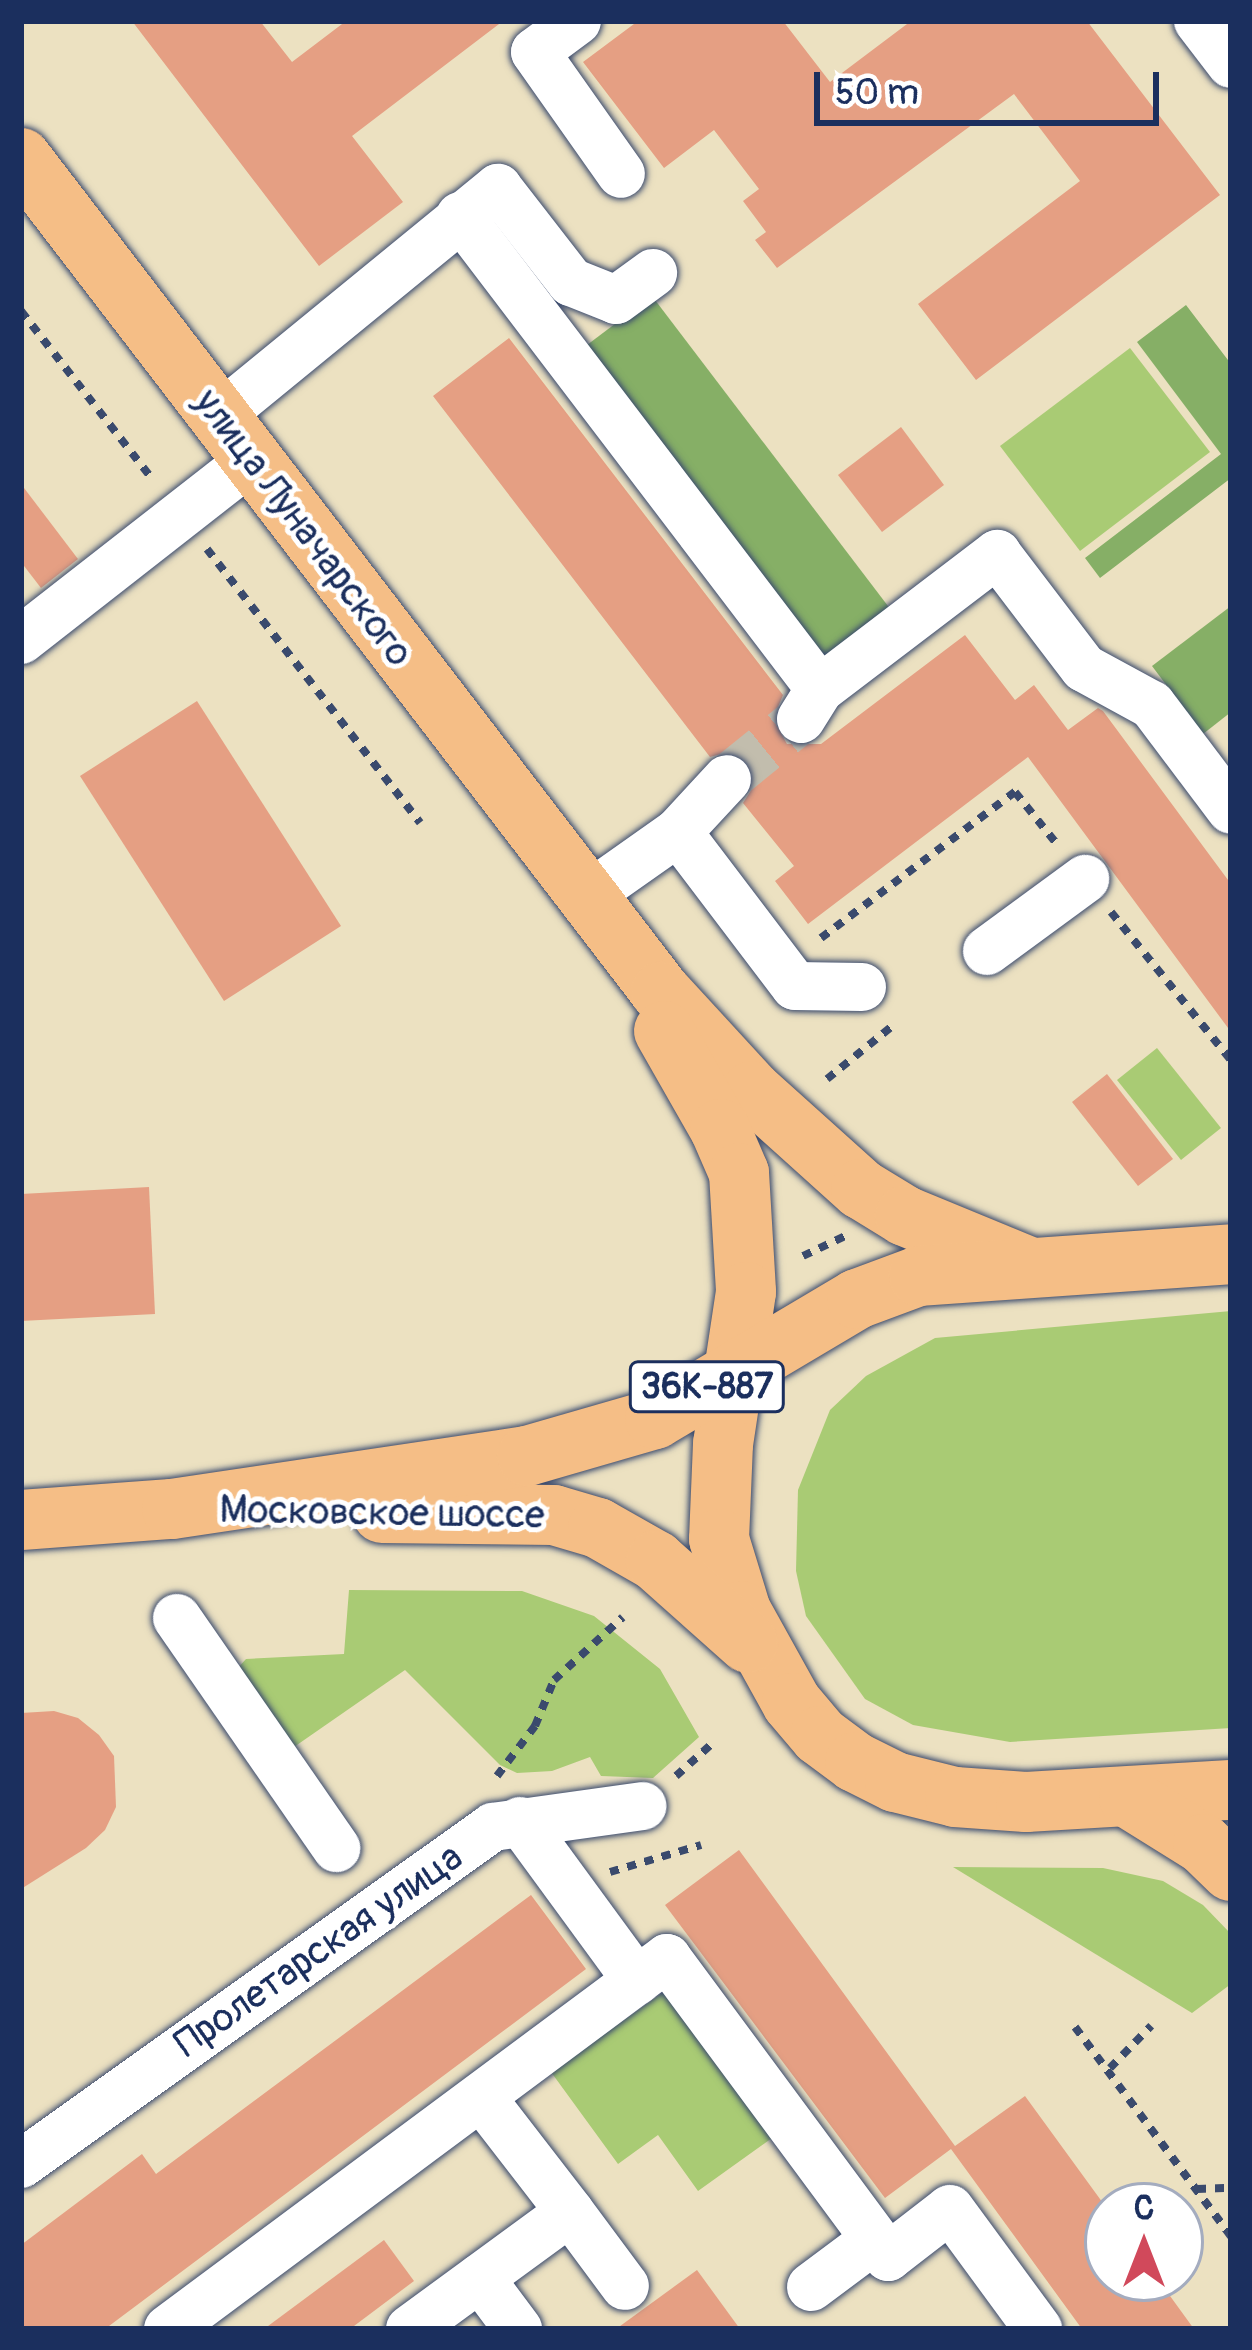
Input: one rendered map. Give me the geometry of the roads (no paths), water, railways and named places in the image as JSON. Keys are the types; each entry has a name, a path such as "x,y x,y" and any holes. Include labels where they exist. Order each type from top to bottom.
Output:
{"main road":[{"name":"улица Луначарского","path":"21,158 661,992 752,1091 861,1189 905,1216 1024,1265"},
{"name":"улица Луначарского","path":"586,897 720,1129 739,1173 747,1275 736,1369"},
{"name":"Московское шоссе","path":"21,1520 172,1509 527,1456 655,1419 857,1299 898,1284 1024,1265 1231,1254"},
{"name":"Московское шоссе","path":"736,1369 719,1539 729,1580 761,1655"},
{"name":"Московское шоссе","path":"172,1509 554,1515 598,1528 656,1561 761,1655 820,1736 895,1782 955,1797 1026,1802 1231,1790"},
{"path":"1130,1798 1203,1844 1231,1871"}],"street":[{"path":"577,21 536,52 621,174"},
{"path":"1198,21 1231,64"},
{"path":"21,640 180,514 234,438 460,216 498,188 572,282 616,300 653,273"},
{"path":"460,216 811,704 997,554 1084,668 1152,705 1231,810"},
{"path":"586,897 678,832 727,779"},
{"path":"678,832 795,986 862,987"},
{"path":"987,951 1085,879"},
{"path":"177,1618 335,1848"},
{"name":"Пролетарская улица","path":"21,2164 494,1827 644,1806"},
{"path":"520,1822 637,1981"},
{"path":"168,2329 668,1958 888,2258 950,2209 1038,2329"},
{"path":"481,2097 625,2286"},
{"path":"410,2329 570,2212"},
{"path":"811,2288 874,2240"},
{"path":"480,2278 518,2329"}],"tunnel":[{"path":"727,779 801,719"}]}
